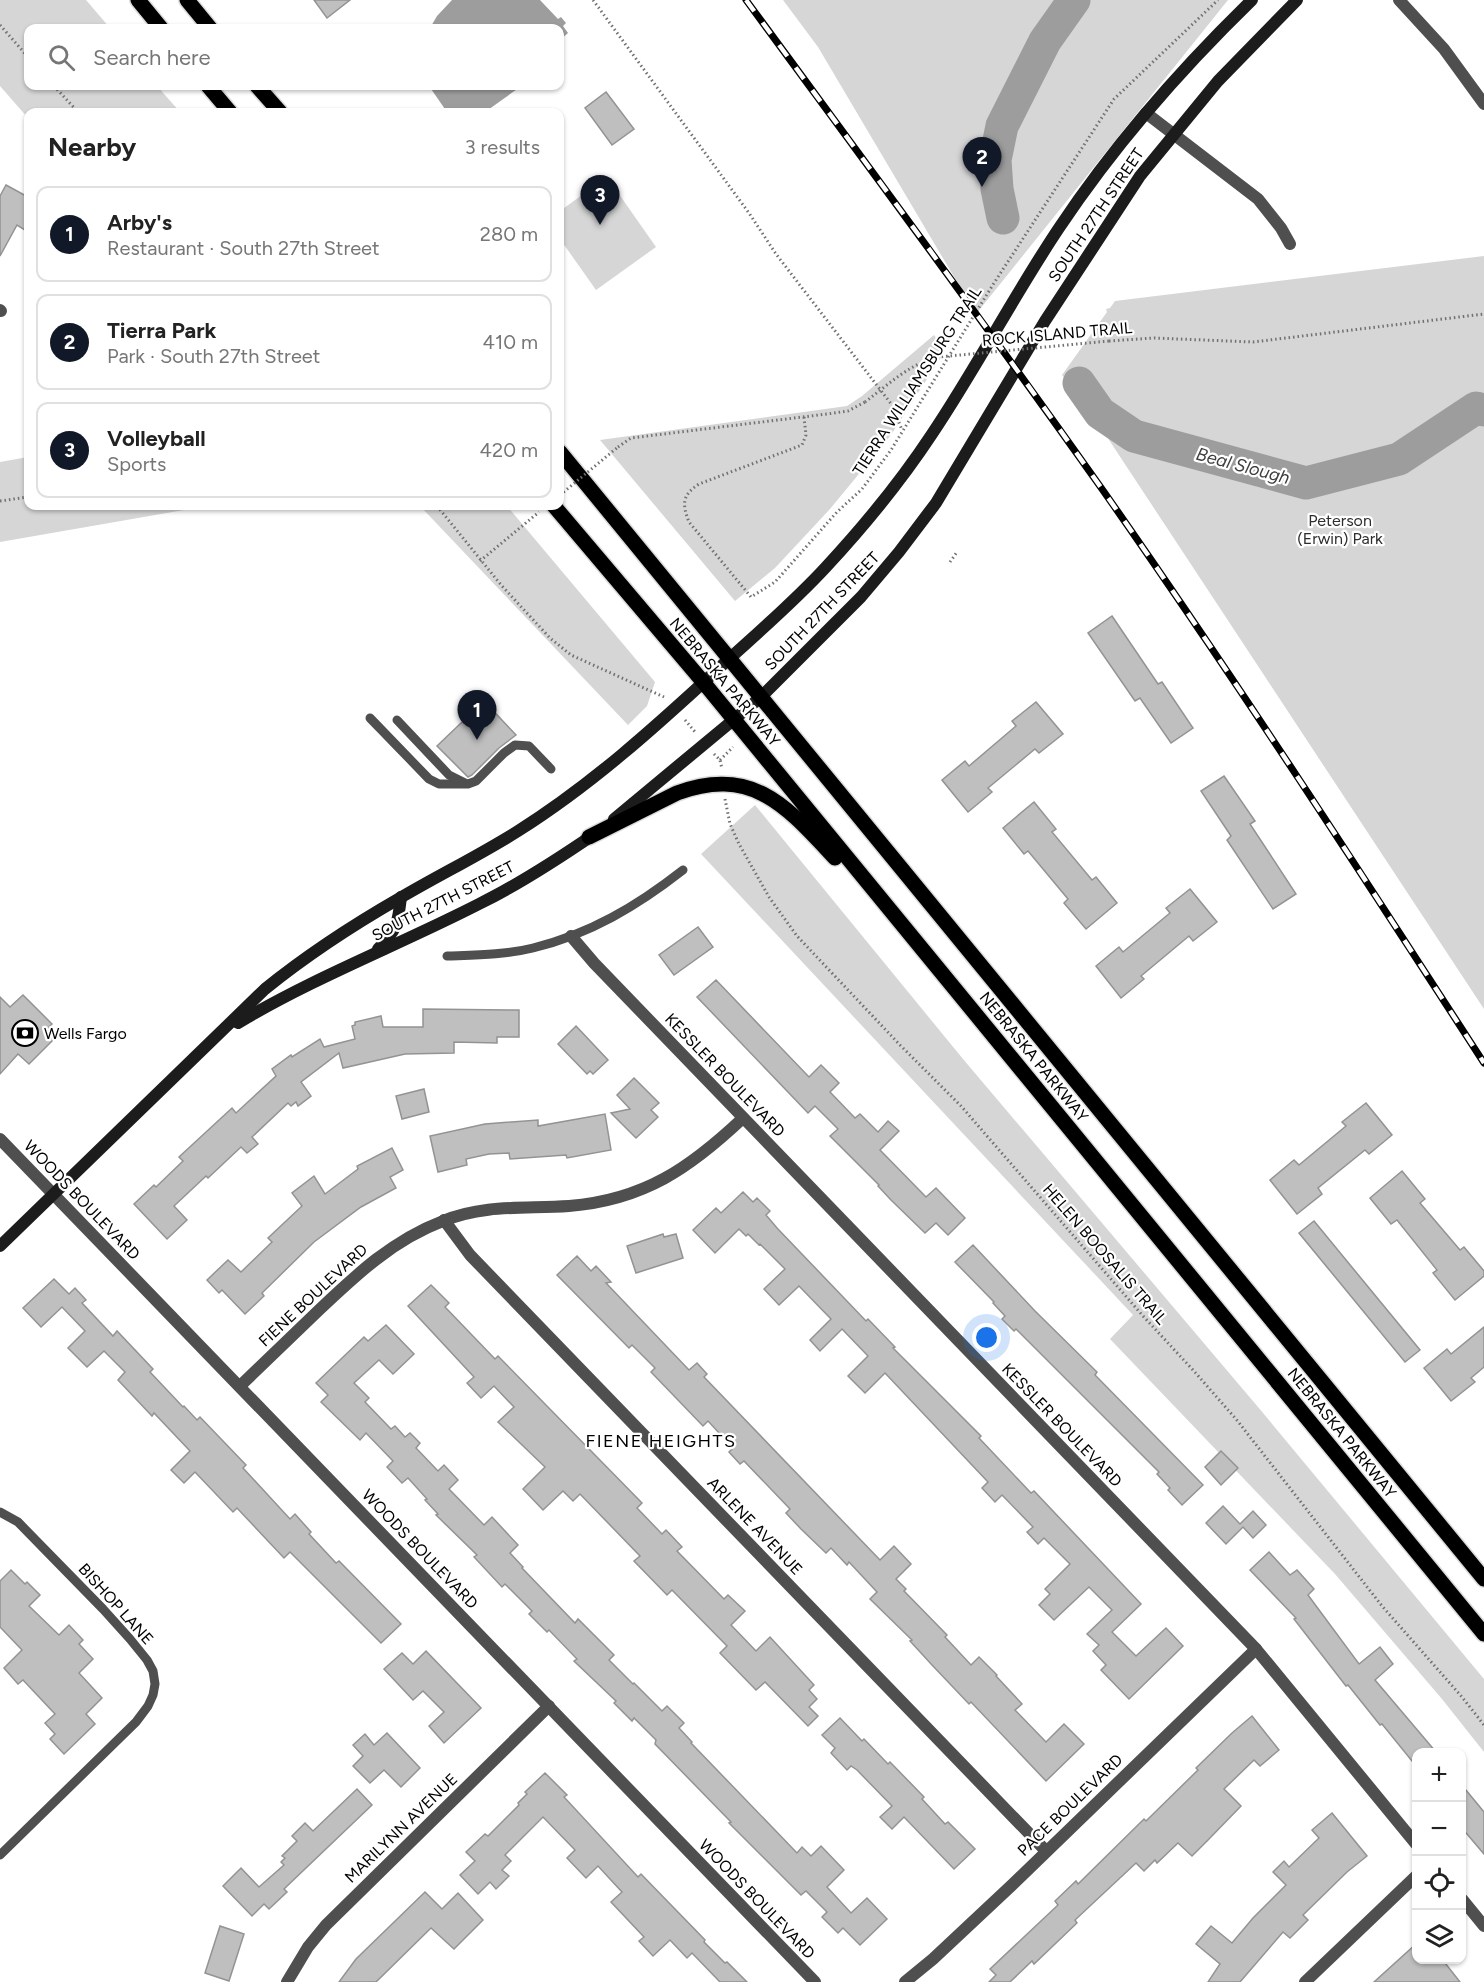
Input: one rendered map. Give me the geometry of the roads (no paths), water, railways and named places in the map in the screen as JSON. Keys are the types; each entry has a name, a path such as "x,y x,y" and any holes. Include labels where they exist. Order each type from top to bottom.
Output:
{"main road":[{"path":"138,0 158,24"},
{"path":"187,0 207,24"},
{"name":"SOUTH 27TH STREET","path":"0,1246 265,989 296,964 401,897 505,839 574,793 626,752 785,610 828,564 892,488 932,434 993,337 1031,270 1095,177 1186,67 1252,0"},
{"name":"SOUTH 27TH STREET","path":"222,1032 279,998 481,903 522,880 589,837 630,807 761,697 861,597 899,552 936,503 1045,321 1140,176 1241,56 1297,0"},
{"path":"211,90 227,108"},
{"path":"261,90 276,108"},
{"name":"NEBRASKA PARKWAY","path":"564,457 1484,1579"},
{"name":"NEBRASKA PARKWAY","path":"557,510 704,683 1484,1634"},
{"path":"589,837 677,793 708,783 741,785 758,791 776,801 807,828 929,958"},
{"path":"372,955 389,938 398,924 401,897"}],"street":[{"path":"1399,0 1444,49 1484,104"},
{"path":"1146,113 1258,200 1281,228 1290,244"},
{"name":"KESSLER BOULEVARD","path":"571,936 594,963 1256,1649 1412,1839"},
{"name":"FIENE BOULEVARD","path":"240,1386 368,1264 404,1239 444,1220 475,1211 495,1208 568,1206 601,1201 634,1192 657,1183 692,1162 743,1118"},
{"name":"WOODS BOULEVARD","path":"0,1139 815,1982"},
{"name":"ARLENE AVENUE","path":"444,1220 470,1255 1046,1851"},
{"name":"PACE BOULEVARD","path":"905,1982 956,1938 1256,1649"},
{"name":"MARILYNN AVENUE","path":"287,1982 308,1947 326,1925 549,1706"},
{"path":"1305,1982 1412,1880"},
{"path":"1466,1905 1484,1926"}],"lane":[{"path":"370,718 429,779 439,784 476,782 515,745 529,746 551,770"},
{"path":"397,720 449,775 468,784"},
{"path":"447,956 516,951 571,936 634,906 682,870"},
{"name":"BISHOP LANE","path":"0,1512 18,1522 130,1638 153,1671 155,1684 148,1706 122,1737 0,1855"}],"waterway":[{"name":"Beal Slough","path":"1003,218 997,189 995,160 1002,126 1045,41 1074,0"},
{"name":"Beal Slough","path":"1079,383 1100,413 1134,436 1306,483 1399,459 1476,408 1484,410"}],"railway":[{"path":"746,0 1102,489 1296,774 1484,1063"}],"place":[{"name":"Tierra Park","path":"982,187"},
{"name":"Volleyball","path":"600,225"},
{"name":"Arby's","path":"477,740"},
{"name":"Wells Fargo","path":"25,1033"}],"district":[{"name":"FIENE HEIGHTS","path":"661,1441"}],"park label":[{"name":"Peterson (Erwin) Park","path":"1340,529"}]}
